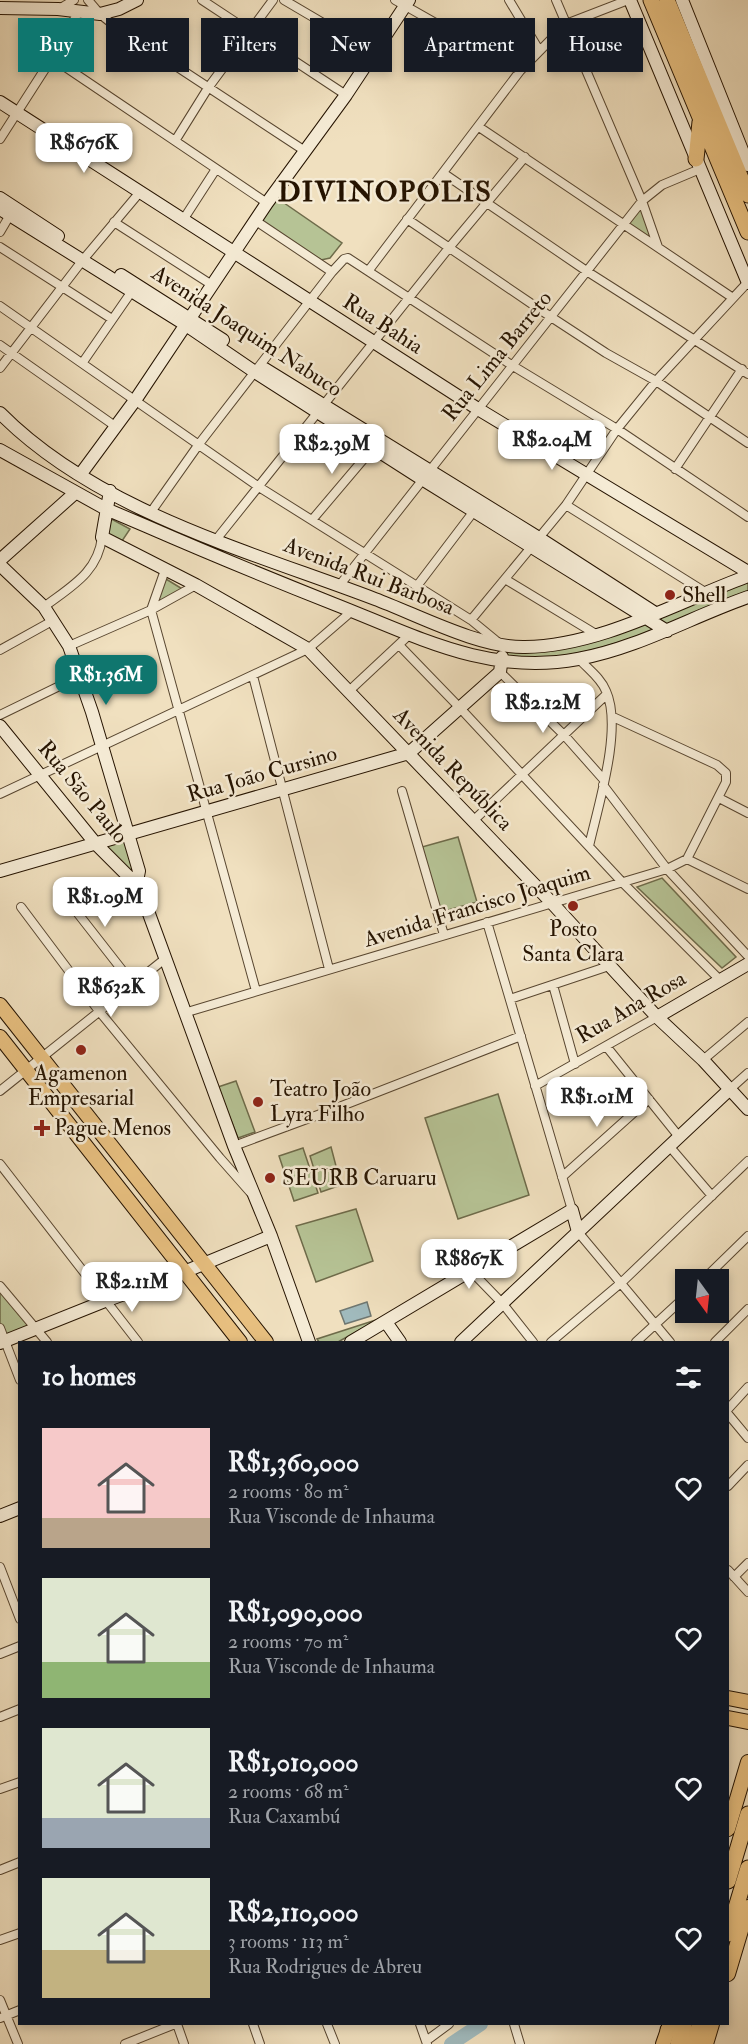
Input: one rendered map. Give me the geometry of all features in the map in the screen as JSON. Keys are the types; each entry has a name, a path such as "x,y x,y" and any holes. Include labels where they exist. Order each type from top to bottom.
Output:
{"highway":[{"path":"651,0 748,232"},
{"path":"667,0 748,195"},
{"path":"698,164 700,119"},
{"path":"729,1878 748,1814"},
{"path":"729,1931 748,1868"},
{"path":"678,2044 684,2025"},
{"path":"693,2044 708,2029"}],"main road":[{"path":"0,1005 265,1341"},
{"path":"0,1037 239,1341"},
{"path":"729,1698 748,1702"},
{"path":"729,1822 733,1792 748,1762"},
{"path":"729,1971 748,1907"}],"street":[{"path":"88,0 100,14"},
{"path":"100,14 119,9 137,0"},
{"path":"202,0 229,18"},
{"path":"259,18 273,0"},
{"path":"284,0 315,18"},
{"path":"509,0 539,50"},
{"path":"556,0 564,18"},
{"path":"471,620 566,505 617,429 656,381 748,282 629,0 582,18"},
{"path":"682,0 743,139 748,165"},
{"path":"392,21 403,2 430,18"},
{"path":"0,8 42,4 58,9 77,5 100,14 305,151"},
{"path":"535,54 547,42"},
{"path":"298,63 346,95"},
{"path":"0,139 43,72"},
{"path":"73,72 267,203"},
{"path":"175,141 220,72"},
{"path":"80,475 136,399 267,203 361,72"},
{"path":"369,270 518,72"},
{"path":"587,72 642,201 659,248"},
{"name":"Rua Bahia","path":"0,102 478,409 748,572"},
{"path":"478,127 733,298"},
{"path":"215,541 448,249 525,157"},
{"name":"Rua Lima Barreto","path":"339,586 642,201 662,185 698,164"},
{"path":"183,220 216,169"},
{"path":"443,173 588,272 745,372 711,416 675,469"},
{"path":"0,368 84,257 140,192"},
{"name":"Avenida Joaquim Nabuco","path":"0,198 132,291 188,321"},
{"path":"0,231 5,212"},
{"name":"Avenida Joaquim Nabuco","path":"5,212 188,321 321,410 650,615 667,631"},
{"path":"407,219 551,317 711,416 748,443"},
{"path":"256,221 332,272"},
{"path":"114,222 212,285"},
{"path":"0,248 112,319"},
{"path":"151,512 199,444 332,272 347,258 369,270 513,366 617,429 748,517"},
{"path":"83,362 132,291"},
{"path":"0,306 259,487 471,620 502,645 501,667 565,736 667,869 748,956"},
{"path":"0,345 115,426"},
{"name":"Avenida Joaquim Nabuco","path":"321,410 373,448 426,475 474,511 536,542"},
{"name":"Avenida Rui Barbosa","path":"0,413 46,452 80,475 151,512 215,541 458,632 502,645 545,646 599,636 748,576"},
{"path":"312,520 373,448"},
{"name":"Avenida Rui Barbosa","path":"0,450 106,509 352,611 501,667 579,659 619,648 667,631 748,597"},
{"path":"44,607 87,574 99,556 110,491"},
{"path":"0,560 75,493"},
{"path":"566,505 705,592"},
{"path":"417,586 474,511"},
{"name":"Avenida República","path":"102,537 196,585 308,649 410,753 657,1017 748,1108"},
{"path":"0,565 44,607 69,646 102,746 139,871 137,880 184,1013 271,1236 309,1341"},
{"path":"165,570 151,610 256,991"},
{"path":"505,579 599,636"},
{"path":"69,646 151,610 196,585"},
{"path":"0,794 308,649 352,611"},
{"path":"0,650 54,620"},
{"path":"349,691 410,634"},
{"path":"399,645 622,882 720,980"},
{"path":"579,659 598,678 608,694 613,717 603,783 589,846"},
{"name":"Rua João Cursino","path":"0,871 410,753 501,667"},
{"path":"0,715 80,676"},
{"path":"254,676 329,969"},
{"path":"474,821 608,694"},
{"path":"613,717 717,765 726,773 726,782 719,798 687,859 748,889"},
{"name":"Rua São Paulo","path":"0,726 96,844 129,877 137,880"},
{"path":"402,791 444,935"},
{"path":"719,798 748,813"},
{"name":"Avenida Francisco Joaquim","path":"184,1013 667,869 687,859"},
{"path":"65,897 133,984"},
{"path":"21,907 99,1011 220,1158 254,1195"},
{"path":"487,922 578,1232 669,1341"},
{"path":"0,1091 166,958"},
{"name":"Rua Ana Rosa","path":"536,1086 748,964"},
{"path":"510,999 609,966"},
{"path":"553,985 575,1064"},
{"path":"702,1060 748,1022"},
{"path":"234,1146 521,1036"},
{"path":"606,1046 680,1138"},
{"path":"462,1341 748,1073"},
{"path":"562,1177 649,1099"},
{"path":"670,1147 712,1196"},
{"path":"552,1341 622,1282 748,1161"},
{"path":"0,1164 137,1341"},
{"path":"353,1341 572,1210"},
{"path":"2,1342 271,1236"},
{"path":"714,1269 748,1236"},
{"path":"471,1271 503,1304 532,1341"},
{"path":"0,1286 46,1341"},
{"path":"637,1341 675,1306"},
{"path":"716,1341 748,1309"},
{"path":"386,1322 399,1341"},
{"path":"0,1328 2,1342 18,1376"},
{"path":"729,1408 748,1388"},
{"path":"729,1415 748,1438"},
{"path":"729,1485 748,1465"},
{"path":"0,1515 18,1509"},
{"path":"748,1563 731,1573 748,1592"},
{"path":"0,1567 3,1583 18,1615"},
{"path":"0,1653 18,1647"},
{"path":"0,1717 18,1710"},
{"path":"0,1789 18,1783"},
{"path":"0,1870 18,1863"},
{"path":"0,1940 18,1934"},
{"path":"0,2000 3,2016 18,2044"},
{"path":"3,2016 18,2011"},
{"path":"125,2044 173,2025"},
{"path":"176,2025 184,2044"},
{"path":"253,2025 260,2044"},
{"path":"327,2025 335,2044"},
{"path":"420,2025 427,2043 448,2025"},
{"path":"514,2025 520,2044"}],"green space":[{"path":"274,196 342,243 330,258 321,260 259,219"},
{"path":"641,207 652,242 627,225"},
{"path":"104,515 130,529 120,544 106,535"},
{"path":"748,578 748,591 664,626 651,617"},
{"path":"166,579 184,590 154,604"},
{"path":"645,620 657,628 601,648 563,656 505,660 505,648 536,649"},
{"path":"458,837 477,902 441,912 422,847"},
{"path":"124,842 126,846 134,874 103,845"},
{"path":"662,878 736,957 722,968 637,887"},
{"path":"236,1081 255,1132 238,1138 218,1087"},
{"path":"498,1094 529,1195 458,1219 425,1118"},
{"path":"331,1147 341,1185 321,1192 310,1156"},
{"path":"303,1148 318,1193 294,1201 279,1156"},
{"path":"356,1209 373,1261 316,1282 296,1226"},
{"path":"0,1290 33,1329 5,1340 0,1323"},
{"path":"379,1319 340,1341 318,1341 317,1339"}],"water":[{"path":"367,1302 371,1316 345,1324 340,1311"}],"waterway":[{"path":"451,2044 480,2025"}],"place":[{"name":"Shell","path":"670,595"},
{"name":"Posto Santa Clara","path":"573,906"},
{"name":"Agamenon Empresarial","path":"81,1050"},
{"name":"Teatro João Lyra Filho","path":"258,1102"},
{"name":"Pague Menos","path":"42,1128"},
{"name":"SEURB Caruaru","path":"270,1178"}],"district":[{"name":"DIVINOPOLIS","path":"385,192"}]}
